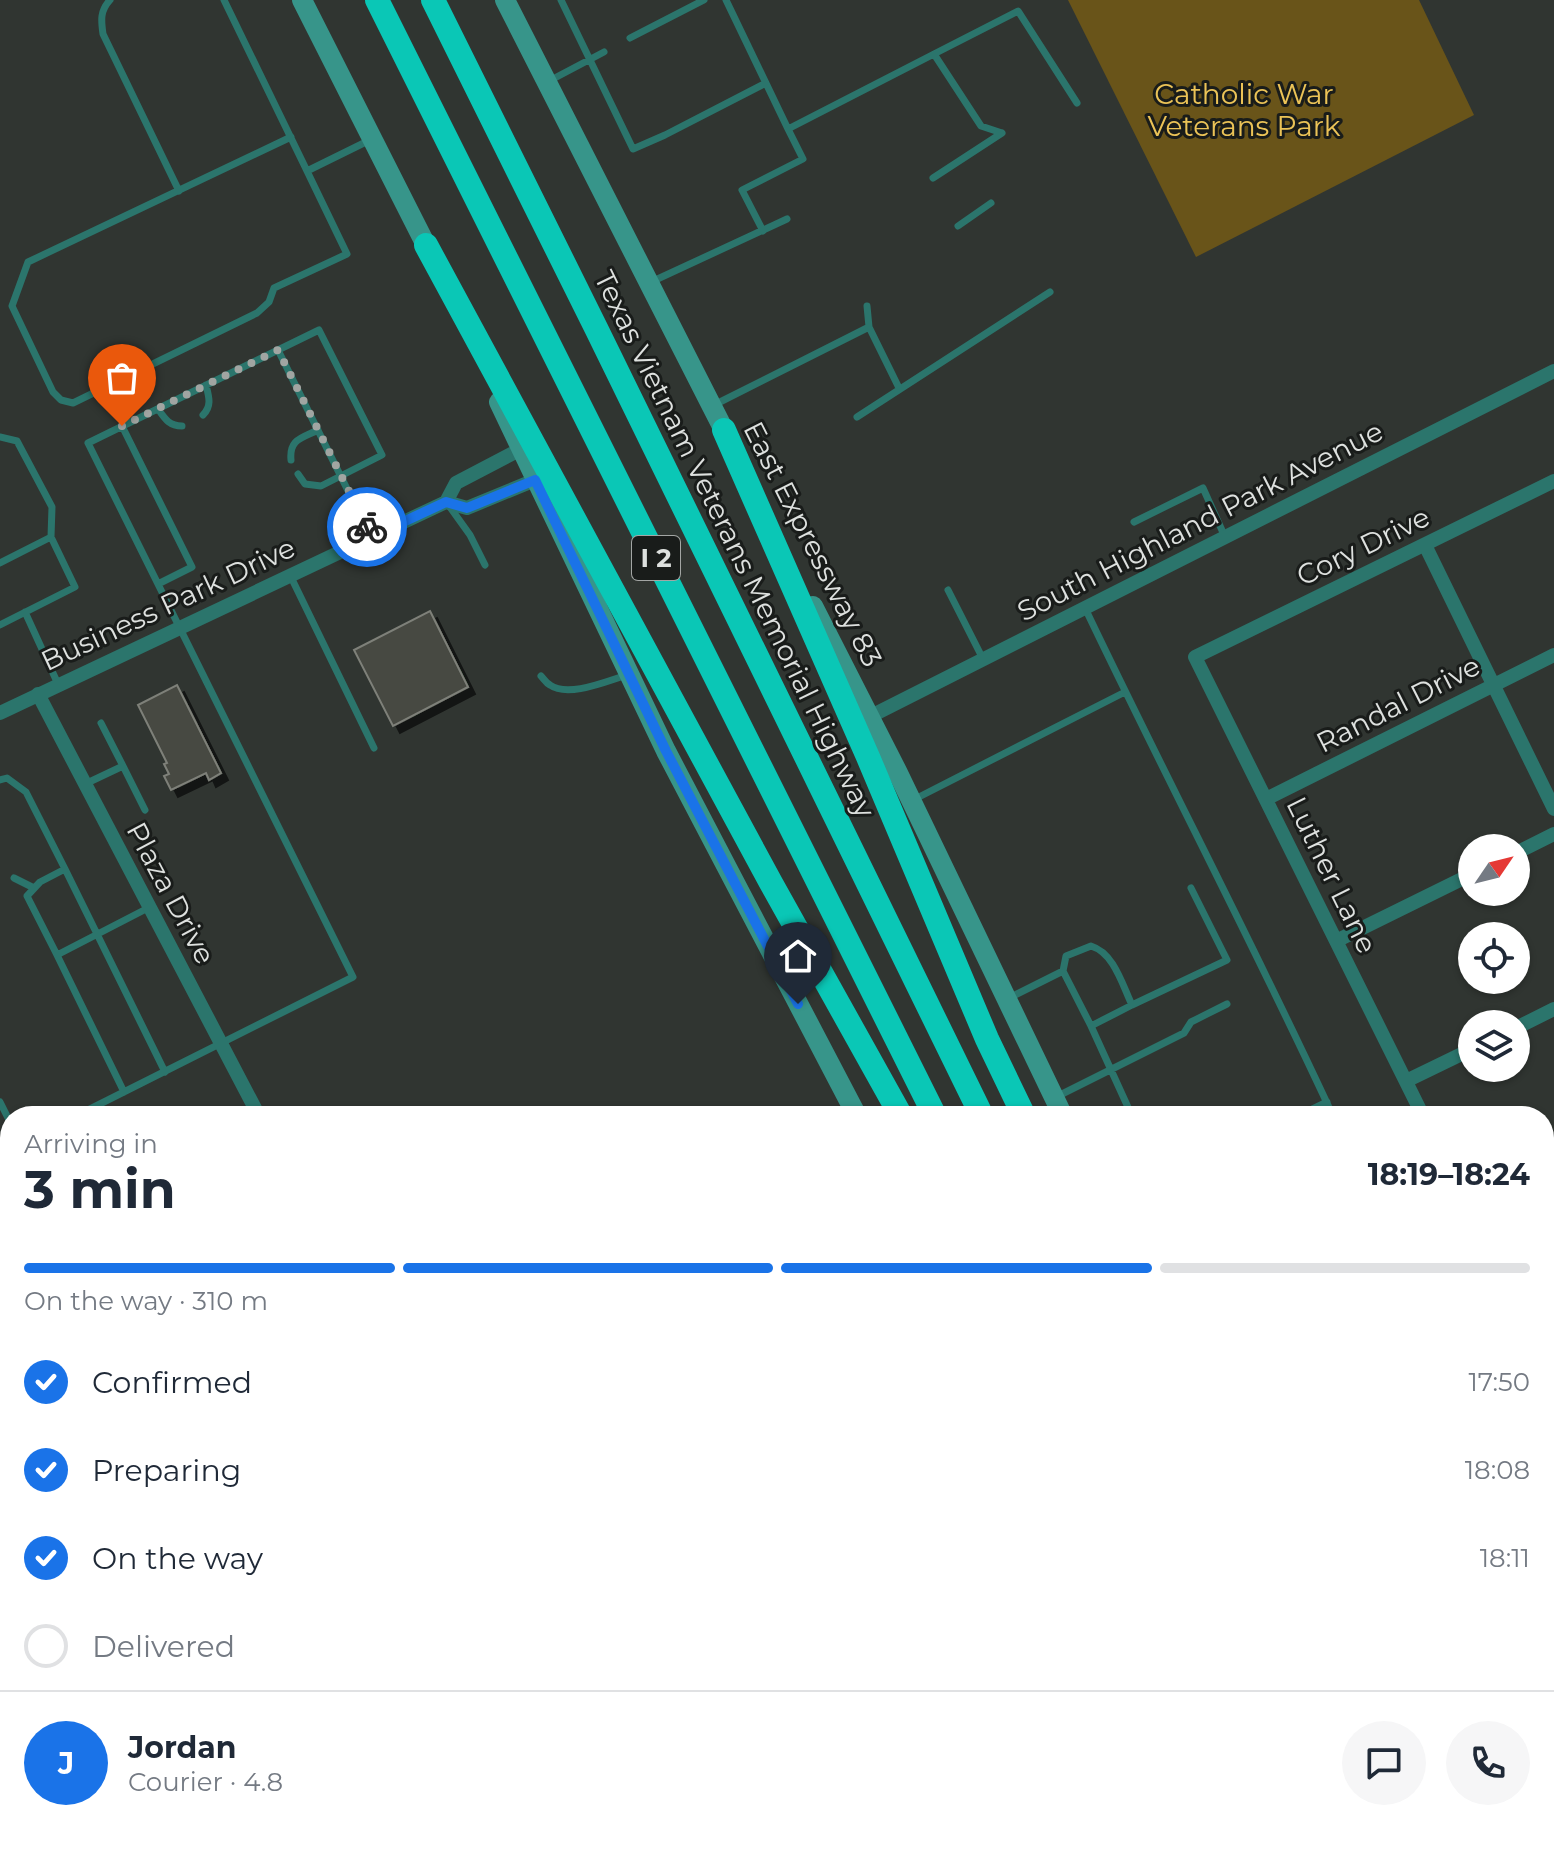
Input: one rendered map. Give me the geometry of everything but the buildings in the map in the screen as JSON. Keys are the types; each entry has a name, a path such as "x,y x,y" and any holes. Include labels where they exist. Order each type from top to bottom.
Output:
{"highway":[{"name":"I 2","path":"377,0 930,1106"},
{"name":"Texas Vietnam Veterans Memorial Highway","path":"433,0 977,1106"},
{"path":"426,245 763,869 895,1106"},
{"path":"724,430 868,757 987,1039 1019,1106"}],"main road":[{"path":"302,0 426,245 666,751 852,1106"},
{"name":"East Expressway 83","path":"505,0 869,717 1059,1106"}],"street":[{"name":"South Highland Park Avenue","path":"869,717 1554,371"},
{"name":"Business Park Drive","path":"0,713 446,502 456,483 521,449"},
{"name":"Business Park Drive","path":"446,502 467,508 535,480"},
{"name":"Cory Drive","path":"1195,657 1554,481"},
{"path":"1425,545 1554,809"},
{"name":"Randal Drive","path":"1266,799 1554,655"},
{"name":"Luther Lane","path":"1195,657 1418,1106"},
{"name":"Plaza Drive","path":"38,694 254,1106"},
{"path":"1530,846 1554,834"},
{"path":"1336,941 1458,881"},
{"path":"1530,1021 1554,1009"},
{"path":"1406,1081 1458,1056"}],"lane":[{"path":"110,0 100,17 103,34 179,191"},
{"path":"224,0 291,137 347,254 274,288 269,302 257,313 73,403 61,400 53,392 12,306 28,262 291,137"},
{"path":"561,0 633,149 766,83"},
{"path":"630,38 704,0"},
{"path":"726,0 803,159 742,190 763,231"},
{"path":"788,129 1018,11 1077,103"},
{"path":"547,82 604,52"},
{"path":"933,178 1002,133 981,126 934,54"},
{"path":"307,171 372,139"},
{"path":"958,226 991,203"},
{"path":"649,283 787,219"},
{"path":"857,417 1050,292"},
{"path":"867,306 869,327 899,388"},
{"path":"712,406 869,327"},
{"path":"96,1106 353,977 88,443 319,330 382,455 321,486 305,484 298,474"},
{"path":"278,350 371,537"},
{"path":"203,415 210,402 206,385"},
{"path":"158,409 168,423 182,426"},
{"path":"122,426 192,567 158,584"},
{"path":"291,460 292,445 318,430"},
{"path":"0,437 17,441 52,507 51,537 75,587 0,625"},
{"path":"1134,522 1203,488 1225,537"},
{"path":"446,502 470,535 485,565"},
{"path":"0,563 51,537"},
{"path":"290,575 374,748"},
{"path":"948,590 983,659"},
{"path":"1085,608 1329,1106"},
{"path":"25,612 58,684"},
{"path":"541,676 552,687 566,691 629,675"},
{"path":"911,801 1125,692"},
{"path":"101,723 145,810"},
{"path":"85,784 123,766"},
{"path":"0,780 7,778 26,792 165,1072"},
{"path":"65,869 40,882 27,896 124,1092"},
{"path":"14,878 34,888"},
{"path":"1091,1026 1227,960 1191,888"},
{"path":"57,955 150,907"},
{"path":"1125,1106 1091,1026 1063,971 1066,956 1091,946 1101,949 1132,1005"},
{"path":"1007,999 1063,971"},
{"path":"1060,1106 1110,1070 1184,1033 1191,1022 1227,1004"},
{"path":"1319,1106 1327,1102"}],"green space":[{"name":"Catholic War Veterans Park","path":"1068,0 1419,0 1474,115 1196,257"}],"way so far":[{"path":"122,426 278,350 367,527"}],"route":[{"path":"367,527 371,537 446,502 467,508 535,480 666,751 798,1004"}]}
